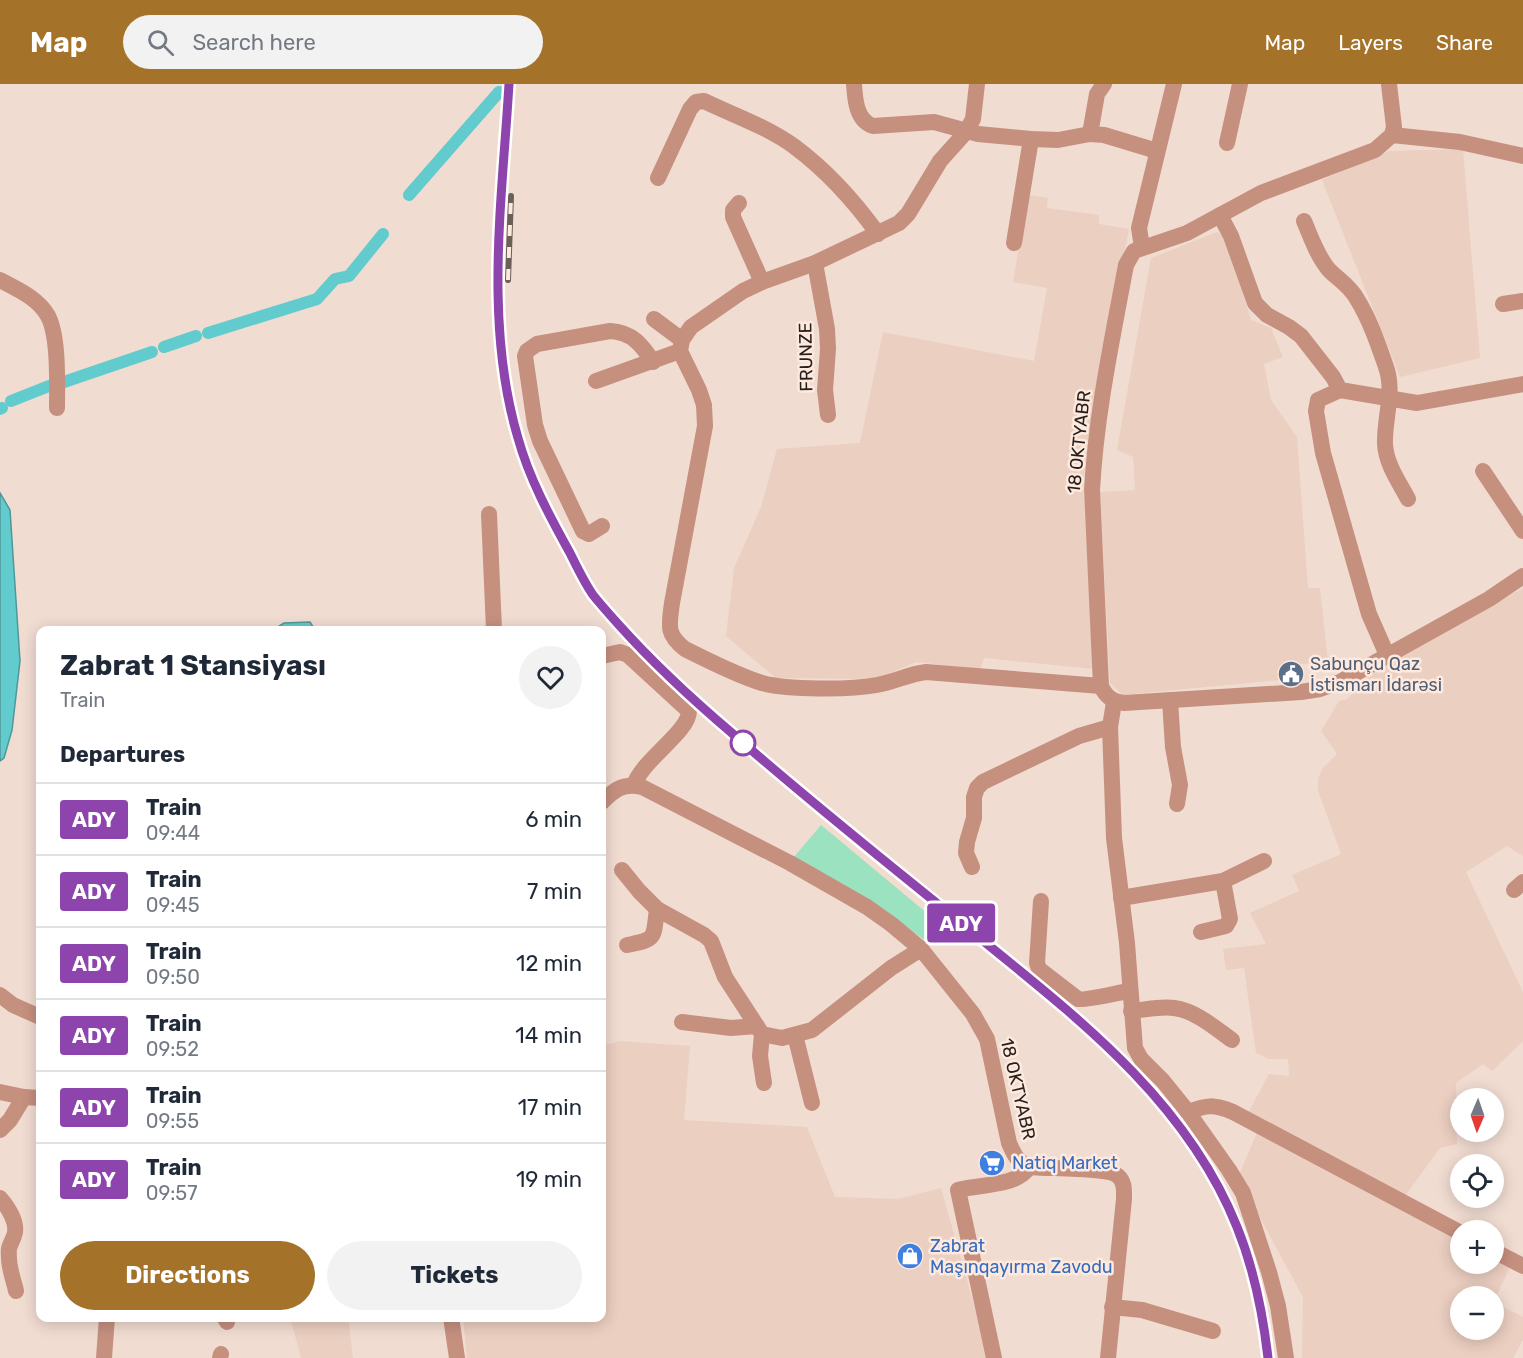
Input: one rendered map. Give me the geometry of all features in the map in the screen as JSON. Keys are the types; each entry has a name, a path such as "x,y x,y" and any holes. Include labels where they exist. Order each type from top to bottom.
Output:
{"street":[{"path":"854,84 858,111 868,124 873,126 933,122 966,132 1031,139 1058,140 1090,134 1104,135 1157,151"},
{"path":"596,381 653,362 681,345 691,327 743,291 815,263 899,223 908,214 940,161 966,132 973,119 977,84"},
{"path":"1090,134 1097,94 1104,84"},
{"path":"1174,84 1139,228 1142,247 1187,233 1261,193 1375,150 1392,135 1394,115 1389,84"},
{"path":"1227,143 1240,84"},
{"path":"658,178 690,109 696,102 704,101 772,133 795,147 847,195 878,234"},
{"path":"1392,135 1460,142 1523,156"},
{"path":"1014,243 1031,139"},
{"path":"739,203 733,210 733,217 762,282"},
{"path":"1220,215 1231,236 1255,303 1260,310 1301,336 1333,377 1340,390"},
{"path":"1304,221 1324,263 1330,271 1348,285 1366,315 1387,370 1390,386 1385,445 1392,470 1408,499"},
{"name":"18 OKTYABR","path":"1101,686 1092,499 1093,468 1100,409 1125,265 1134,251 1142,247"},
{"name":"FRUNZE","path":"815,263 827,328 825,390 828,415"},
{"path":"0,280 21,290 37,302 49,317 56,359 57,408"},
{"path":"1503,304 1523,301"},
{"path":"654,319 681,345 699,390 705,414 705,426 670,621 670,632 680,645 697,655 760,682 776,686 863,687 926,672 1101,686 1114,702 1132,703 1301,692 1341,682 1489,599 1523,576"},
{"path":"602,526 589,534 583,531 540,441 535,425 525,356 527,351 537,344 619,331 632,336 643,346 653,362"},
{"path":"1387,655 1369,614 1323,453 1316,411 1318,399 1340,390 1417,403 1523,384"},
{"path":"1483,471 1523,531"},
{"path":"489,514 494,626"},
{"path":"606,655 620,652 628,655 689,711 686,723 644,767 634,785 626,785 606,793"},
{"path":"1170,700 1173,747 1180,785 1177,804"},
{"path":"1114,702 1110,727 1114,838 1137,1053 1188,1112 1243,1193 1278,1306 1287,1358"},
{"path":"972,867 966,853 977,788 983,782 1079,736 1110,727"},
{"name":"18 OKTYABR","path":"634,785 671,801 790,863 867,907 921,949 952,986 981,1027 991,1051 1009,1143 1020,1163 1029,1167"},
{"path":"1121,898 1223,881 1264,861"},
{"path":"622,870 657,909 711,941 725,976 759,1030 764,1083"},
{"path":"1200,932 1226,926 1230,919 1223,881"},
{"path":"1041,900 1037,963 1039,969 1078,999 1130,991"},
{"path":"627,945 648,941 654,936 657,909"},
{"path":"682,1022 759,1030 782,1038 812,1030 891,968 921,949"},
{"path":"0,995 13,1005 36,1015"},
{"path":"1131,1011 1173,1008 1186,1011 1199,1017 1232,1040"},
{"path":"795,1035 812,1103"},
{"path":"0,1092 32,1098"},
{"path":"0,1130 32,1098"},
{"path":"1188,1112 1208,1105 1233,1112 1450,1227"},
{"path":"994,1358 958,1190 1012,1181 1026,1173 1029,1167 1104,1170 1119,1177 1124,1189 1108,1358"},
{"path":"0,1198 6,1204 15,1224 15,1235 9,1245 8,1261 16,1291"},
{"path":"1504,1256 1523,1266"},
{"path":"1112,1307 1142,1310 1212,1331"},
{"path":"104,1358 107,1322"},
{"path":"453,1322 457,1358"}],"shaded area":[{"path":"1463,149 1480,358 1400,377 1322,180 1389,151"},
{"path":"1028,195 1048,198 1047,208 1099,215 1099,224 1129,229 1087,446 1083,487 1094,669 984,658 980,669 916,662 876,679 776,678 726,636 734,568 761,507 777,449 860,443 883,332 1034,361 1047,288 1013,282"},
{"path":"1217,232 1226,238 1251,320 1271,328 1283,357 1264,364 1271,400 1297,437 1308,588 1320,588 1328,662 1280,666 1281,680 1123,695 1110,683 1100,492 1135,490 1133,457 1117,450 1151,258"},
{"path":"1523,588 1523,856 1507,846 1466,872 1523,992 1523,1041 1492,1071 1483,1064 1456,1083 1456,1088 1450,1088 1450,1142 1457,1142 1457,1144 1440,1148 1405,1196 1248,1113 1269,1074 1289,1076 1288,1059 1268,1059 1256,1053 1244,968 1226,970 1223,949 1266,944 1250,913 1299,891 1292,875 1341,854 1318,791 1318,779 1322,769 1337,754 1321,731 1339,701 1347,699 1375,672 1399,655"},
{"path":"620,1041 690,1046 684,1120 807,1127 835,1197 898,1199 941,1188 989,1358 467,1358 463,1322 606,1322 606,1045"},
{"path":"1259,1128 1450,1234 1450,1274 1504,1274 1504,1264 1510,1267 1501,1286 1450,1286 1450,1340 1504,1340 1504,1307 1523,1317 1523,1340 1513,1358 1302,1358 1303,1297 1238,1177"},
{"path":"291,1322 349,1322 353,1358 301,1358"}],"green space":[{"path":"821,825 946,929 929,943 863,896 794,857"}],"water":[{"path":"0,493 10,510 20,661 12,730 4,758 0,761"},
{"path":"310,622 312,626 279,626 284,623"}],"waterway":[{"path":"409,195 499,92"},
{"path":"208,333 317,299 335,279 349,276 383,234"},
{"path":"164,347 196,336"},
{"path":"64,382 152,352"},
{"path":"11,401 49,386"}],"railway":[{"path":"509,84 498,262 502,351 508,395 518,438 534,482 587,585 593,595 633,640 708,712 807,797 1069,1012 1121,1060 1169,1112 1209,1171 1231,1215 1255,1285 1268,1358"},
{"path":"508,280 511,196"}],"train":[{"name":"ADY","path":"509,84 500,231 499,336 504,376 518,440 548,514 592,594 644,653 711,715 784,779 1071,1012 1124,1062 1161,1102 1210,1171 1237,1226 1251,1266 1263,1320 1268,1358"}],"place":[{"name":"Sabunçu Qaz İstismarı İdarəsi","path":"1291,674"},
{"name":"Natiq Market","path":"992,1163"},
{"name":"Zabrat Maşınqayırma Zavodu","path":"910,1256"}]}
